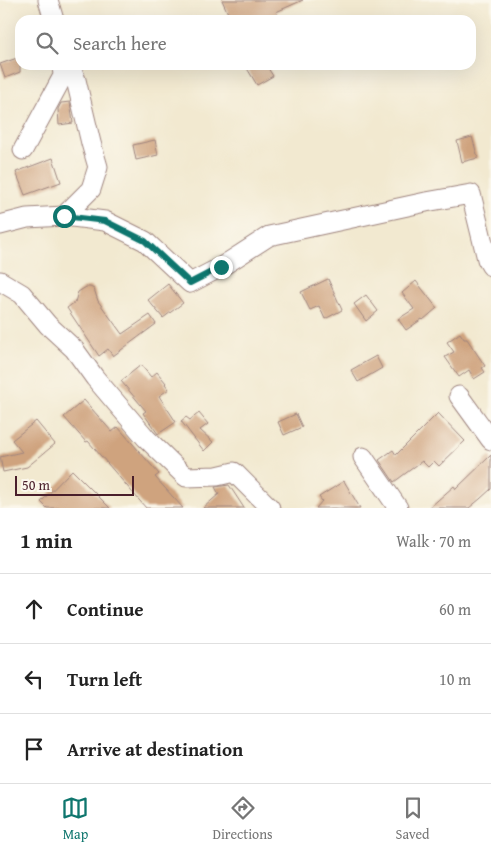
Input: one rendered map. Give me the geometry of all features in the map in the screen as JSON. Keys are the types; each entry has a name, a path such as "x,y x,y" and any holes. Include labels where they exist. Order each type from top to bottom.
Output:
{"street":[{"path":"48,0 52,15"},
{"path":"23,150 63,76 62,70"},
{"path":"64,216 91,189 98,167 72,70"},
{"path":"0,225 27,218 64,216 105,221 145,241 190,283 221,267 269,236 470,194 487,259 491,266"},
{"path":"0,280 22,294 48,325 74,349 95,378 146,438 186,477 217,476 234,472 270,508"},
{"path":"459,396 491,440"},
{"path":"363,458 398,508"}],"building":[{"path":"222,0 303,0 276,12 278,15 229,15"},
{"path":"15,59 15,70 20,70 20,72 5,78 0,64"},
{"path":"248,70 269,70 273,76 257,85"},
{"path":"70,102 73,123 59,125 58,109 61,103"},
{"path":"472,137 478,158 462,162 457,141"},
{"path":"155,140 158,155 136,160 133,145"},
{"path":"53,158 61,182 25,195 16,172"},
{"path":"328,279 342,310 325,319 319,306 310,310 301,292"},
{"path":"416,281 437,308 423,320 406,330 398,319 414,309 402,293"},
{"path":"168,284 183,303 163,318 148,300"},
{"path":"86,287 94,289 98,301 122,334 150,315 156,324 113,356 108,349 99,356 67,308 75,302 78,292"},
{"path":"366,295 378,311 366,321 354,304"},
{"path":"460,333 464,339 467,339 485,366 482,368 485,372 474,379 469,370 459,377 445,357 454,352 447,342"},
{"path":"376,356 382,368 358,382 351,370"},
{"path":"141,365 151,377 157,372 169,389 159,396 176,422 158,434 143,413 146,411 121,381"},
{"path":"84,400 112,432 118,427 159,474 155,477 183,508 146,508 88,441 86,442 64,417"},
{"path":"199,413 208,424 200,430 213,442 204,451 181,421 186,417 190,420"},
{"path":"438,413 465,441 439,466 434,461 428,467 422,461 394,482 379,460 393,450 396,455"},
{"path":"296,414 302,427 284,435 278,422"},
{"path":"36,421 55,444 27,467 3,472 0,457 22,452 12,440"},
{"path":"491,455 491,489 480,499 469,508 429,508 454,486 456,489"},
{"path":"72,470 110,508 47,508 41,502"},
{"path":"344,481 360,508 316,508 322,501 319,497"},
{"path":"229,485 244,508 203,508 219,494 215,487"}],"route":[{"path":"64,216 105,221 145,241 190,283 221,267"}]}
